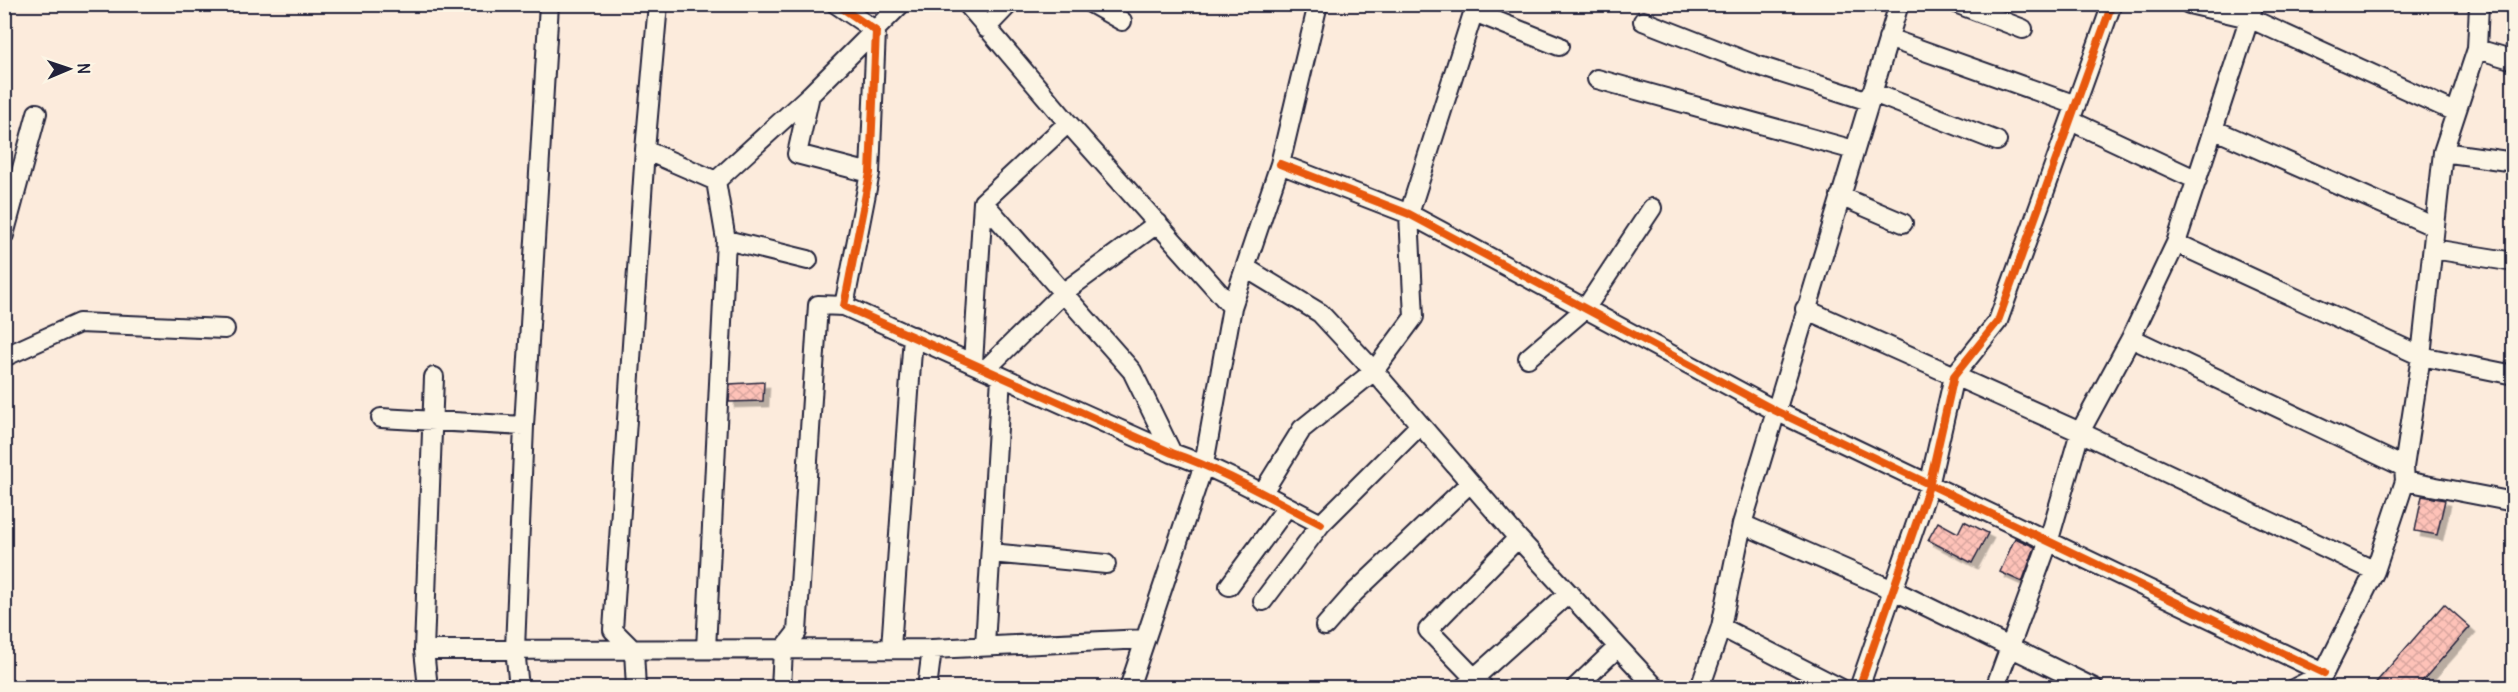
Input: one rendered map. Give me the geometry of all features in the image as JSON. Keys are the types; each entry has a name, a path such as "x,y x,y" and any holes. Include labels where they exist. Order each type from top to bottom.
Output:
{"street":[{"path":"519,687 515,649 524,426 549,4"},
{"path":"636,687 634,651 612,630 645,150 658,4"},
{"path":"836,4 876,31"},
{"path":"716,181 810,95 901,4"},
{"path":"967,4 1068,123 1232,307"},
{"path":"986,28 1009,4"},
{"path":"1092,4 1122,21"},
{"path":"1129,687 1204,464 1232,307 1280,164 1318,4"},
{"path":"1700,687 1721,627 1742,524 1805,309 1899,4"},
{"path":"1958,4 2023,29"},
{"path":"1859,687 1929,486 1953,376 1998,321 2112,4"},
{"path":"2189,4 2251,11 2455,112"},
{"path":"2435,227 2454,153 2455,112 2495,55 2479,4"},
{"path":"1263,492 1302,429 1374,371 1414,317 1409,214 1475,8 1559,46"},
{"path":"1995,687 2048,543 2080,432 2131,338 2176,243 2251,11"},
{"path":"1643,21 1753,64 1870,97 1996,141"},
{"path":"844,306 870,173 876,31"},
{"path":"1888,38 2074,113 2197,180"},
{"path":"1597,79 1854,150"},
{"path":"810,95 797,154 870,173"},
{"path":"4,235 37,113"},
{"path":"985,645 991,553 983,202 1068,123"},
{"path":"2213,129 2435,227 2447,251 2421,357 2404,474 2375,571 2324,673 2295,687"},
{"path":"645,150 716,181"},
{"path":"2454,153 2514,162"},
{"path":"1280,164 1409,214 1776,411 2324,673"},
{"path":"706,649 726,240 716,181"},
{"path":"1840,196 1903,223"},
{"path":"983,202 1132,371 1172,453"},
{"path":"1528,358 1585,309 1652,208"},
{"path":"987,370 1064,292 1158,223"},
{"path":"726,240 807,260"},
{"path":"2176,243 2421,357 2514,375"},
{"path":"2447,251 2514,262"},
{"path":"1246,268 1320,314 1374,371 1518,538 1656,687"},
{"path":"781,687 783,650 797,632 819,305 844,306 913,336 1172,453 1204,464 1322,524"},
{"path":"1805,309 2080,432 2375,571"},
{"path":"4,357 79,323 225,329"},
{"path":"891,648 913,336"},
{"path":"2131,338 2404,474 2514,502"},
{"path":"428,687 423,650 434,377"},
{"path":"381,418 524,426"},
{"path":"1263,601 1322,524 1420,425"},
{"path":"1325,626 1354,593 1470,483"},
{"path":"1229,586 1287,507"},
{"path":"1742,524 1893,590 2094,687"},
{"path":"1518,538 1428,630 1474,684 1569,593"},
{"path":"991,553 1106,564"},
{"path":"1721,627 1840,687"},
{"path":"423,650 932,649 1145,639"},
{"path":"1575,687 1618,646"},
{"path":"927,687 932,649"}],"building":[{"path":"764,382 763,401 729,402 730,384"},
{"path":"2422,496 2445,500 2437,535 2415,531"},
{"path":"1964,521 1988,533 1972,563 1928,540 1938,522 1958,533"},
{"path":"2015,538 2035,547 2022,582 2000,572"},
{"path":"2444,604 2470,627 2417,687 2372,687"}],"cycle path":[{"path":"836,4 876,31 870,173 844,306 1172,453 1211,468 1321,524"},
{"path":"1859,688 1929,486 1954,376 1998,321 2112,4"},
{"path":"1280,164 1409,214 1776,411 2324,673"}]}
